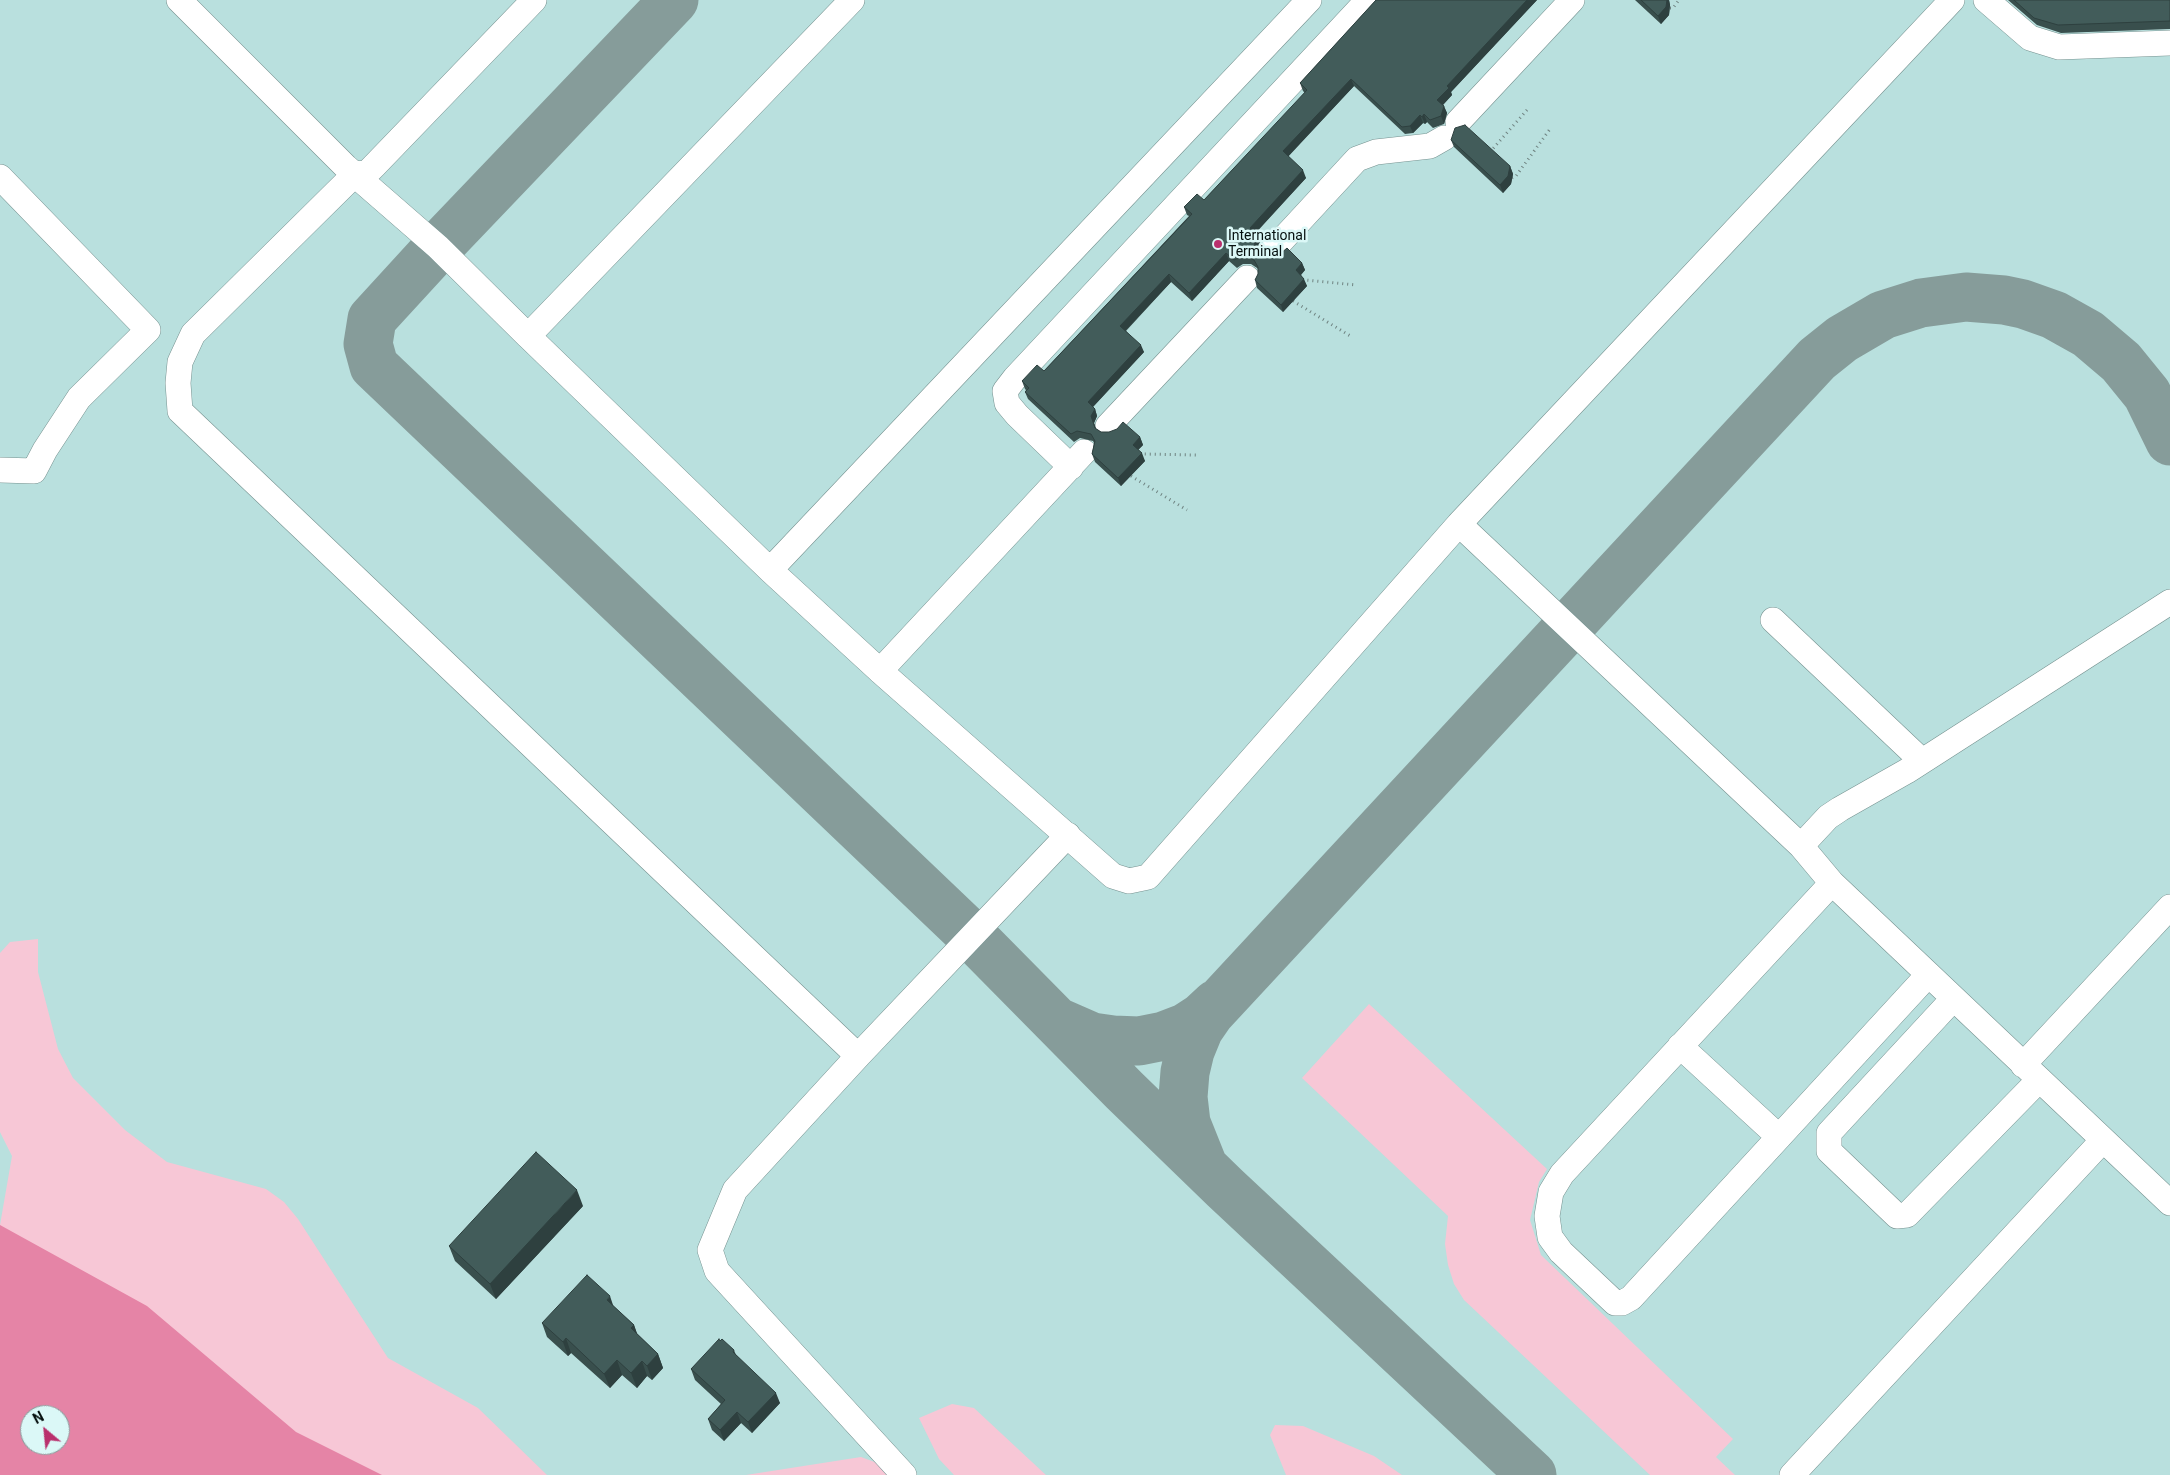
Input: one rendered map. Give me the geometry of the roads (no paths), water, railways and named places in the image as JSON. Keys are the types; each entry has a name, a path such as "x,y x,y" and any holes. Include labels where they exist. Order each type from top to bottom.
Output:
{"lane":[{"path":"179,0 355,174 438,246 528,336 770,570 880,671 1113,876 1129,881 1148,877 1459,524 1952,0"},
{"path":"534,0 367,173 355,174 193,334 180,362 178,383 180,410 858,1056"},
{"path":"528,336 852,0"},
{"path":"770,570 1309,0"},
{"path":"880,671 1078,459 1017,415 1007,403 1005,391 1014,378 1368,0"},
{"path":"1271,252 1357,159 1376,152 1430,146 1451,130 1572,0"},
{"path":"1986,0 2030,38 2059,47 2170,43"},
{"path":"0,177 148,330 79,398 45,450 34,471 0,470"},
{"path":"1108,426 1247,278"},
{"path":"1459,524 1801,846 1832,883 2170,1203"},
{"path":"1801,846 1828,817 1840,809 1922,761 2170,602"},
{"path":"1773,620 1922,761"},
{"path":"904,1475 717,1271 710,1250 735,1190 858,1056 1068,835"},
{"path":"1832,883 1562,1174 1551,1192 1547,1216 1550,1237 1562,1252 1615,1303 1622,1303 1631,1298 1928,975"},
{"path":"1953,999 1829,1133 1829,1151 1897,1216 1907,1215 2170,907"},
{"path":"1680,1046 1779,1137"},
{"path":"1792,1475 2103,1140"}],"place":[{"name":"International Terminal","path":"1218,244"}]}
